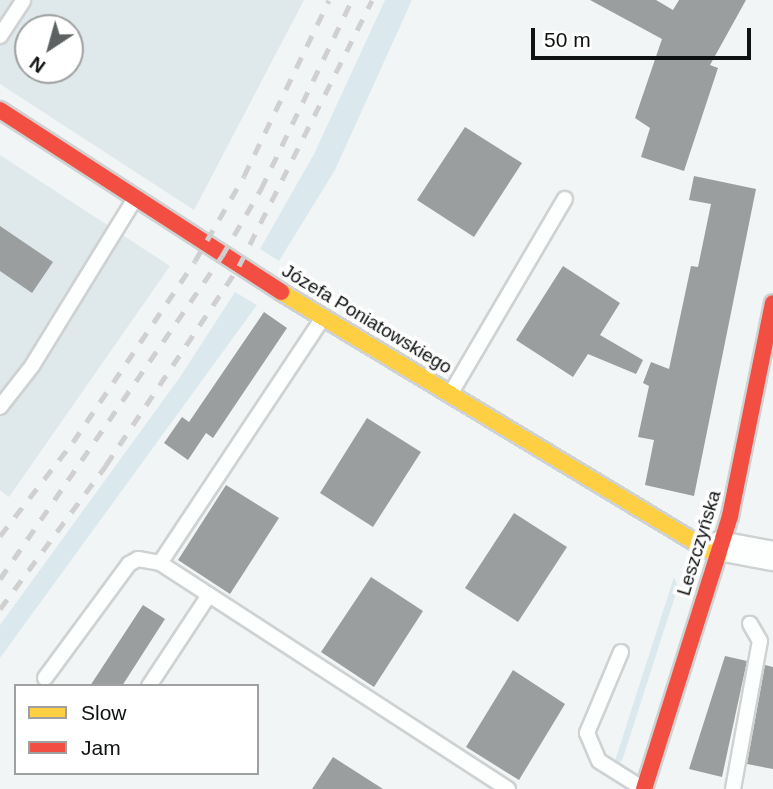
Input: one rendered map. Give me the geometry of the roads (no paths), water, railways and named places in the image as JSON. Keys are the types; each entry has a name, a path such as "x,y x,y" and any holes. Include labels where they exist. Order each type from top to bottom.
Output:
{"street":[{"name":"Józefa Poniatowskiego","path":"0,110 323,317 719,551"},
{"name":"Leszczyńska","path":"644,789 719,551 773,303"},
{"path":"719,551 773,556"}],"lane":[{"path":"0,36 23,1"},
{"path":"0,407 32,366 135,199"},
{"path":"451,394 565,199"},
{"path":"160,563 323,317"},
{"path":"45,678 129,564 138,559 160,563 508,789"},
{"path":"150,684 209,595"},
{"path":"733,789 760,641 750,624"},
{"path":"621,652 587,733 599,761 644,789"}],"railway":[{"path":"0,536 73,442 195,261 244,176 329,0"},
{"path":"0,579 222,256 261,189 352,0"},
{"path":"0,609 106,465 239,266 372,0"}]}
